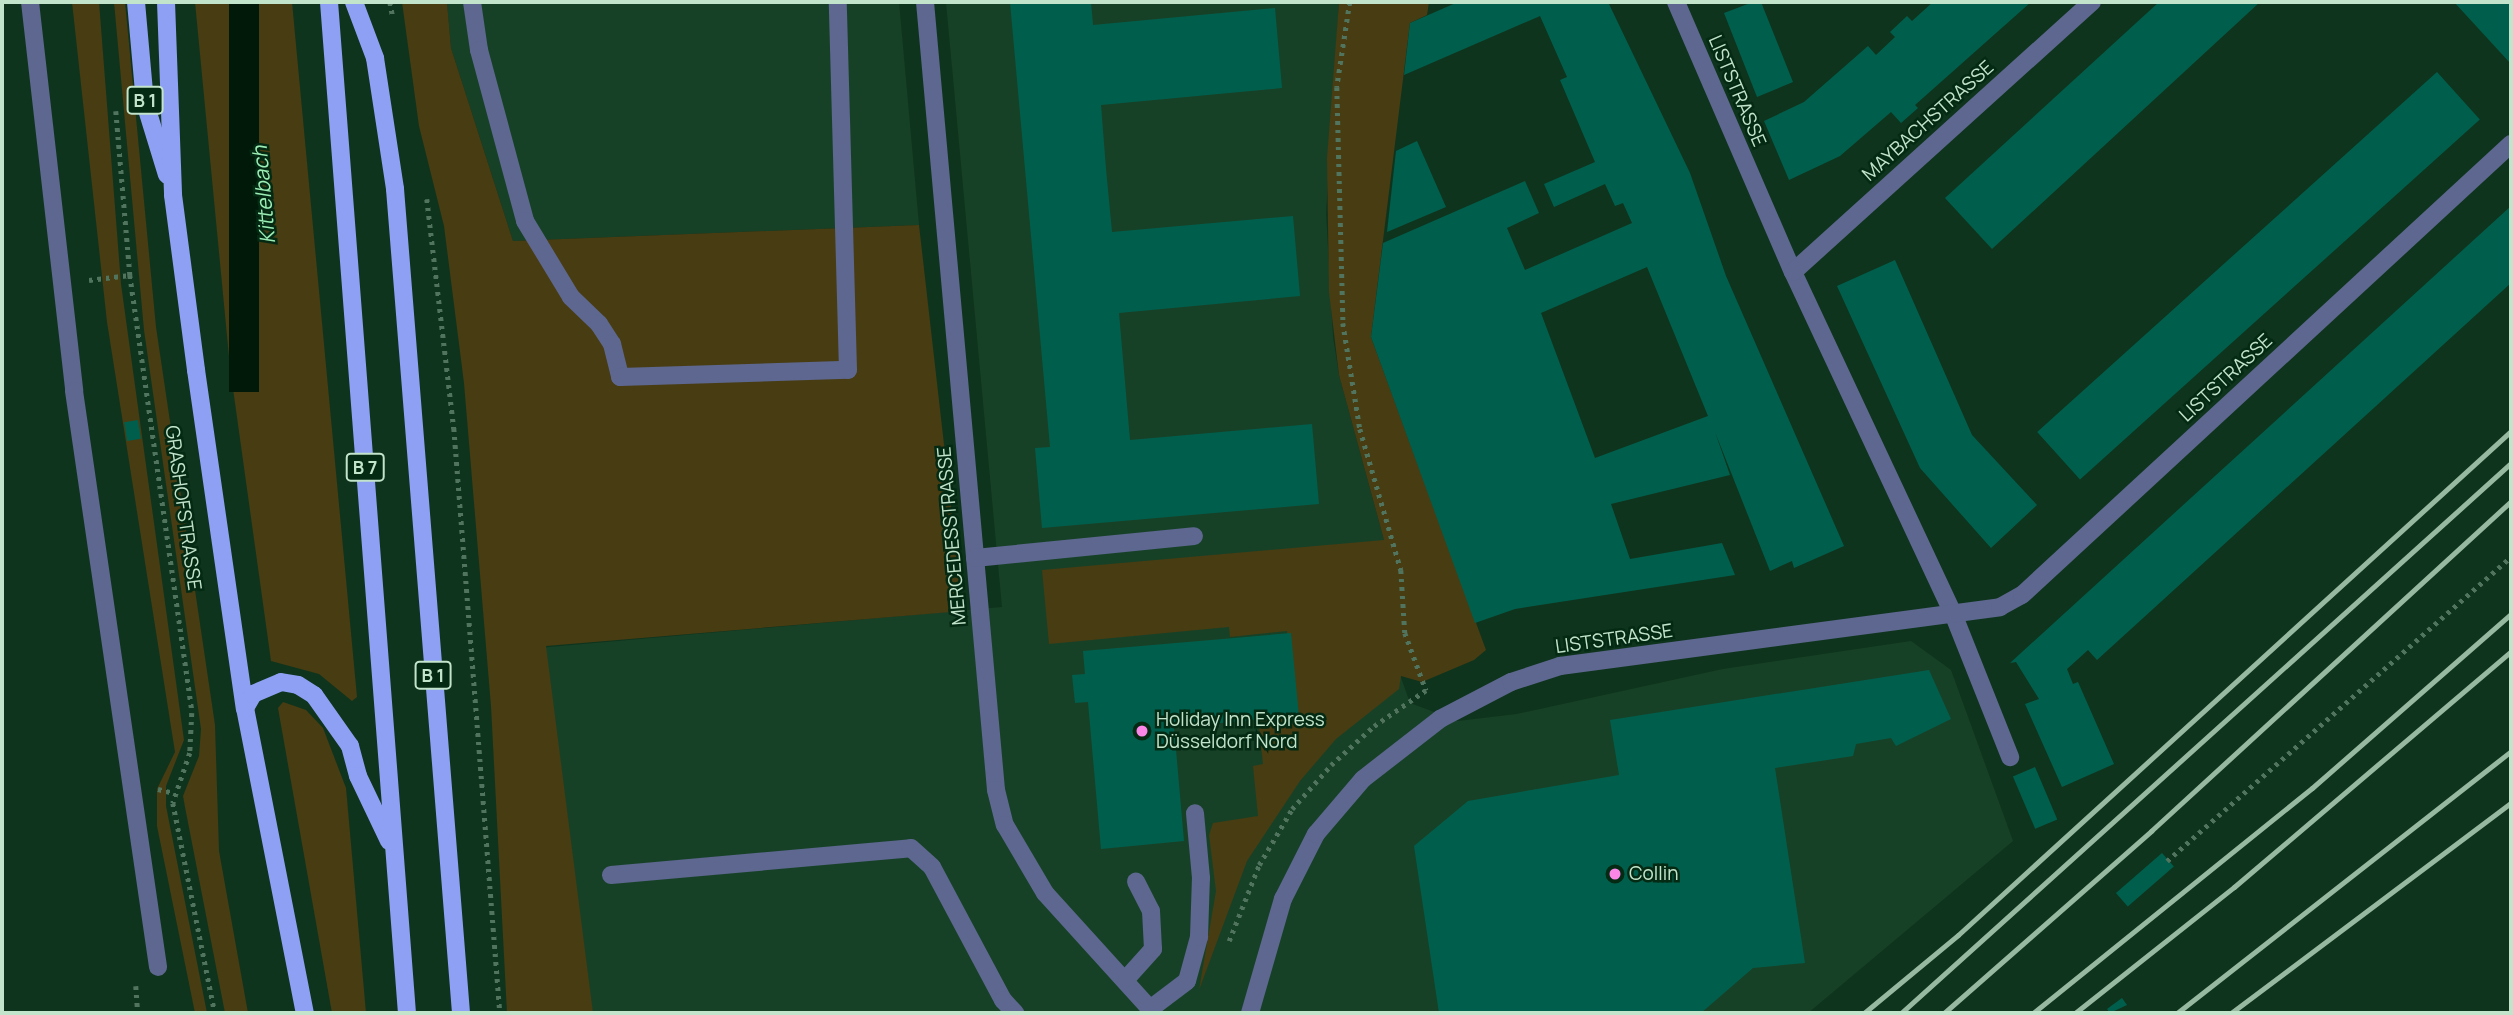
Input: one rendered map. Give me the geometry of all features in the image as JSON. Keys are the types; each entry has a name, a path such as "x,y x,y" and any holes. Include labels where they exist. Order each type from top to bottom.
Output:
{"main road":[{"name":"B 1","path":"136,2 145,103 173,195"},
{"name":"GRASHOFSTRASSE","path":"166,2 173,195 244,708 305,1013"},
{"name":"B 7","path":"329,2 332,83 407,1013"},
{"path":"332,83 343,2"},
{"name":"B 1","path":"354,2 375,58 384,102 406,337 461,1013"},
{"path":"244,708 253,694 281,682 298,685 314,695 350,746 358,776 394,851"}],"street":[{"path":"30,2 74,391 158,967"},
{"path":"472,2 479,50 525,221 571,297 599,324 612,344 620,377 848,370 838,2"},
{"name":"MERCEDESSTRASSE","path":"925,2 996,790 1005,825 1045,893 1127,978 1152,1011"},
{"name":"LISTSTRASSE","path":"1676,2 1793,272 1954,616 2010,757"},
{"name":"MAYBACHSTRASSE","path":"1793,272 2092,2"},
{"name":"LISTSTRASSE","path":"1250,1013 1283,899 1316,834 1363,779 1447,715 1511,682 1560,666 1954,616 1993,609 2022,595 2511,144"},
{"path":"975,558 1194,536"},
{"path":"1152,1011 1187,981 1199,937 1195,813"},
{"path":"611,875 911,848 932,866 1003,999 1015,1013"},
{"path":"1127,978 1153,949 1151,911 1136,883"}],"path":[{"path":"390,2 394,27"},
{"path":"1350,2 1337,87 1339,277 1345,337 1360,429 1401,570 1405,633 1426,690"},
{"name":"GRASHOFSTRASSE","path":"115,97 130,275 192,712 190,754 173,803 215,1013"},
{"path":"425,190 435,241 454,428 500,1013"},
{"path":"95,279 130,275"},
{"path":"2167,861 2511,557"}],"shaded area":[{"path":"72,2 99,2 121,284 184,740 166,786 166,806 207,1013 195,1013 157,826 157,789 175,752 107,322"},
{"path":"114,2 125,2 156,327 215,725 219,851 248,1013 225,1013 183,796 199,756 201,729 144,330"},
{"path":"195,2 292,2 357,697 352,701 319,674 271,661 230,367"},
{"path":"402,2 447,2 451,48 513,241 919,225 963,611 546,646 593,1013 507,1013 491,706 464,383 444,226 419,126"},
{"path":"447,2 899,2 919,225 513,241 451,48"},
{"path":"946,2 1339,2 1326,213 1333,337 1339,375 1384,540 1394,658 1410,703 1458,721 1517,714 1723,669 1911,641 1951,670 2013,841 1808,1013 574,1013 527,649 1002,607"},
{"path":"1339,2 1429,2 1427,15 1410,23 1371,337 1486,650 1474,660 1422,682 1401,676 1399,689 1336,739 1300,781 1247,861 1199,990 1216,891 1209,835 1213,823 1258,816 1253,766 1263,764 1258,719 1295,714 1287,631 1230,637 1229,627 1049,644 1042,570 1384,540 1339,375 1329,292 1327,158"},
{"path":"283,702 306,710 323,728 346,788 366,1013 332,1013 278,708"}],"water":[{"path":"229,2 259,2 259,392 229,392"}],"building":[{"path":"1010,2 1091,2 1093,25 1275,8 1282,88 1101,105 1112,232 1293,216 1300,296 1119,313 1130,440 1312,424 1319,504 1042,528 1035,448 1050,447"},
{"path":"1458,2 1608,2 1690,173 1726,276 1844,546 1794,568 1792,561 1770,571 1715,432 1730,475 1611,504 1630,559 1722,543 1735,575 1515,609 1475,623 1371,337 1383,243 1525,181 1539,213 1507,228 1525,270 1632,223 1623,203 1615,206 1605,184 1554,207 1544,184 1595,162 1560,80 1567,77 1540,16 1404,75 1410,23","holes":["1647,267 1708,416 1595,458 1541,313"]},
{"path":"1753,2 1761,2 1793,82 1757,97 1724,13"},
{"path":"1933,2 2031,2 1915,105 1918,108 1901,123 1891,112 1840,156 1789,180 1764,121 1804,102 1868,46 1876,55 1895,37 1890,32 1907,16 1912,21"},
{"path":"2159,2 2260,2 1992,249 1945,198"},
{"path":"2454,2 2511,2 2511,64"},
{"path":"2437,72 2480,120 2080,480 2037,432"},
{"path":"1417,141 1446,207 1387,232 1396,151"},
{"path":"2511,206 2511,283 2097,660 2088,650 2067,669 2073,684 2078,682 2114,764 2062,787 2025,704 2039,699 2016,662 2010,663"},
{"path":"1895,260 1972,435 2037,505 1991,548 1920,468 1837,286"},
{"path":"138,420 141,439 127,441 124,422"},
{"path":"1291,633 1299,716 1174,727 1184,841 1101,849 1088,702 1075,703 1072,675 1085,674 1083,651"},
{"path":"1929,670 1951,719 1896,746 1891,738 1856,744 1853,756 1775,768 1805,963 1753,968 1701,1013 1439,1013 1414,846 1468,801 1619,775 1610,720"},
{"path":"2035,767 2057,819 2035,829 2013,776"},
{"path":"2162,853 2174,867 2128,907 2116,893"},
{"path":"2122,998 2127,1005 2110,1013 2107,1009"}],"railway":[{"path":"1864,1013 1958,935 2511,431"},
{"path":"1901,1013 2511,463"},
{"path":"1944,1013 2151,831 2511,501"},
{"path":"2033,1013 2312,788 2511,614"},
{"path":"2075,1013 2234,887 2511,651"},
{"path":"2177,1013 2511,751"},
{"path":"2231,1013 2511,803"}],"place":[{"name":"Holiday Inn Express Düsseldorf Nord","path":"1142,731"},
{"name":"Collin","path":"1615,874"}],"water label":[{"name":"Kittelbach","path":"263,195"}]}
